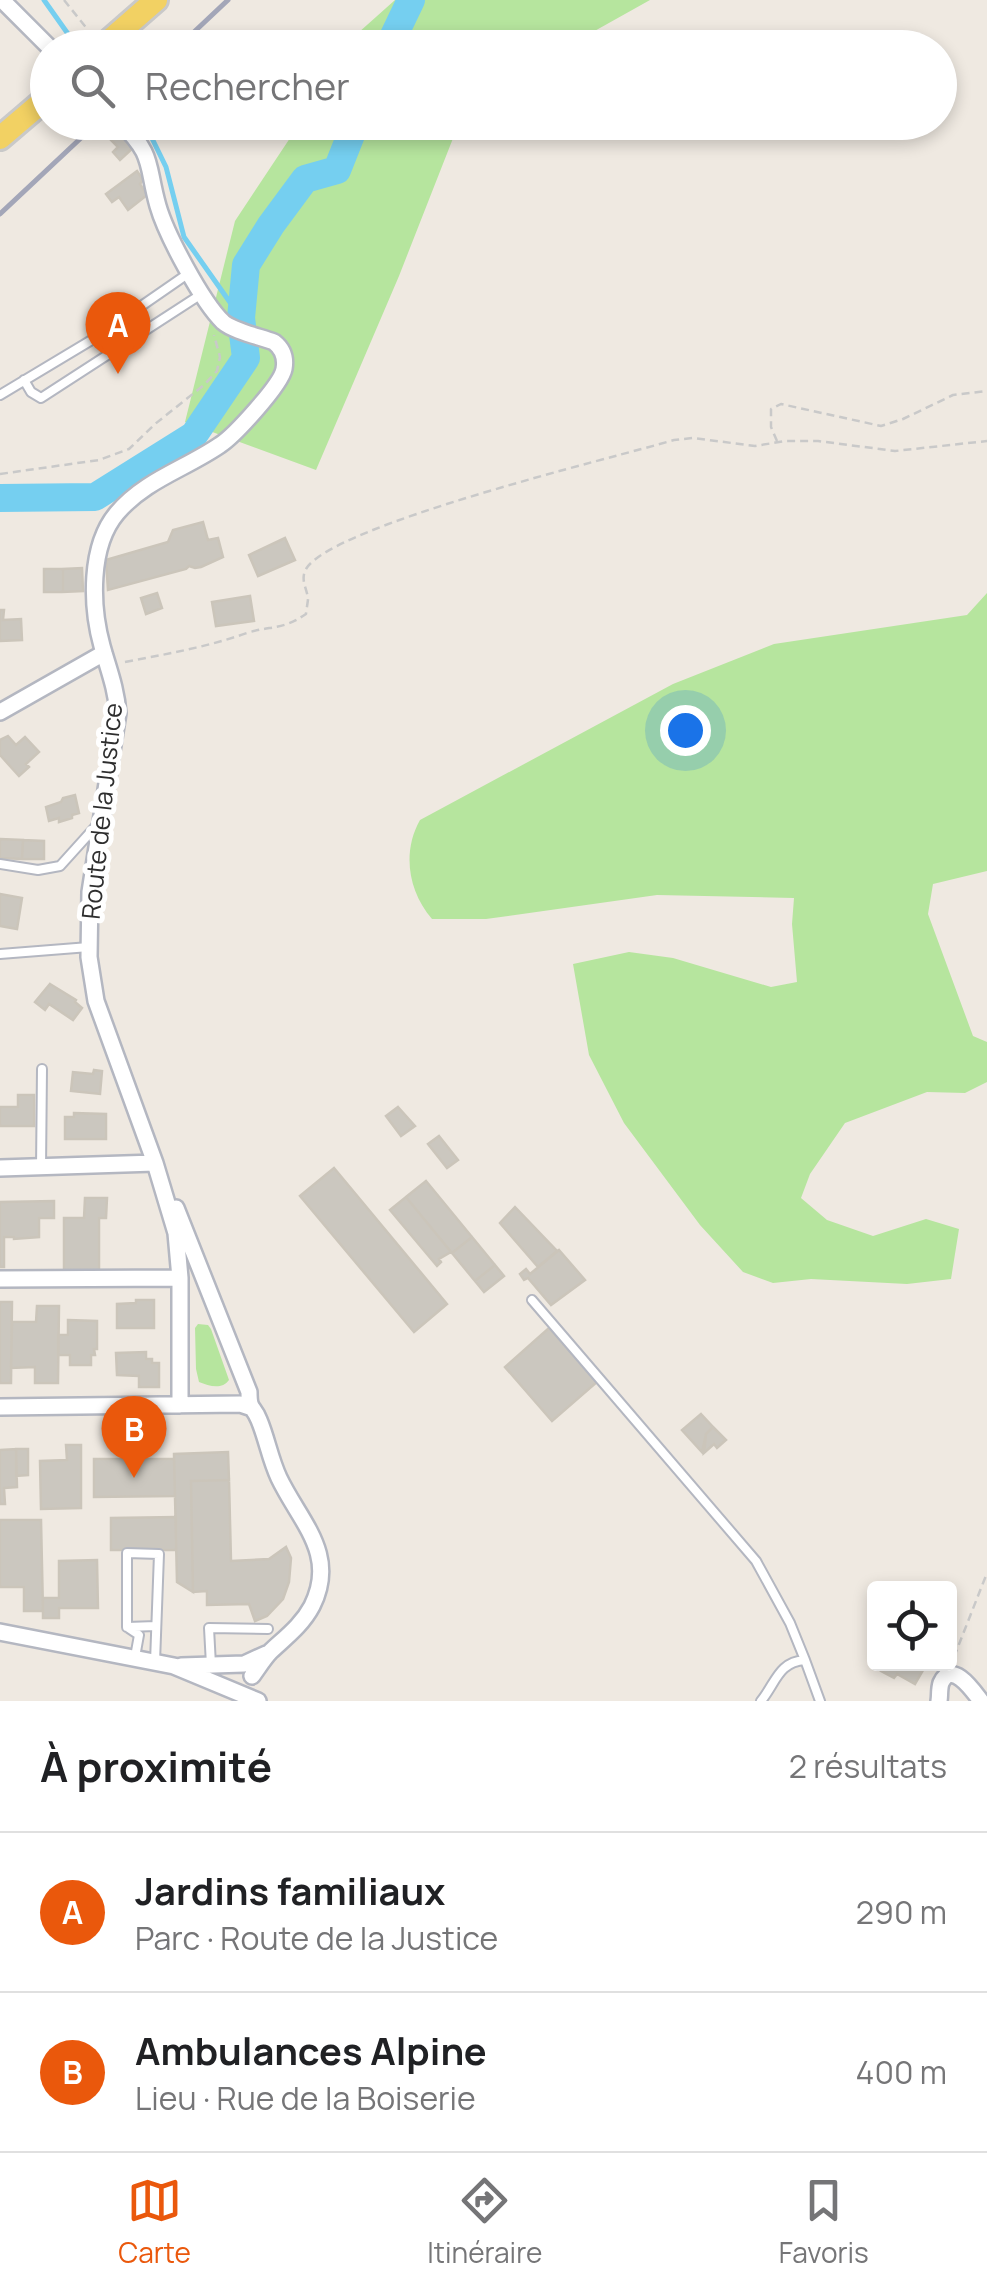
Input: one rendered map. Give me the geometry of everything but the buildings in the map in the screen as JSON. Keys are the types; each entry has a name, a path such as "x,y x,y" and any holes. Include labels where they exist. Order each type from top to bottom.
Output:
{"main road":[{"path":"122,30 156,0"},
{"path":"0,138 30,112"}],"street":[{"path":"2,0 32,30"},
{"name":"Route de la Justice","path":"137,140 148,155 158,208 202,294 223,322 281,348 284,365 283,374 259,406 222,444 154,480 116,514 105,530 97,560 98,628 116,690 118,714 90,892 89,947 96,1001 156,1163 210,1290 248,1392 249,1407 260,1422 274,1467 311,1533 321,1560 311,1608 290,1635 244,1671 246,1689 233,1690"},
{"path":"0,712 107,660"},
{"path":"0,1168 156,1163"},
{"name":"Route de la Justice","path":"156,1163 176,1233 180,1405"},
{"path":"0,1279 180,1284 210,1290"},
{"path":"0,1408 240,1404 249,1407"},
{"path":"0,1632 174,1666 260,1701"},
{"path":"174,1666 211,1665 244,1671"},
{"path":"233,1690 225,1686 222,1676 244,1671"},
{"path":"244,1671 260,1701"},
{"path":"939,1701 942,1682 946,1677 957,1676 967,1682 980,1701"}],"lane":[{"path":"0,395 95,338 189,274"},
{"path":"24,380 31,392 41,398 202,294"},
{"path":"0,864 38,870 60,866 100,822"},
{"path":"0,954 89,947"},
{"path":"41,1168 42,1069"},
{"path":"532,1300 756,1561 790,1623 820,1701"},
{"path":"127,1627 127,1553 159,1554 154,1662"},
{"path":"127,1627 156,1626"},
{"path":"127,1627 139,1635 135,1658"},
{"path":"211,1665 209,1628 268,1630"},
{"path":"761,1701 776,1675 791,1661 805,1660"}],"path":[{"path":"64,0 88,30"},
{"path":"0,474 99,460 129,449 217,370 220,356 211,329"},
{"path":"778,442 771,427 771,409 781,404 882,426 952,395 987,391"},
{"path":"107,660 280,628 306,614 308,600 303,581 307,568 329,550 442,504 674,440 693,438 755,446 818,440 894,451 987,440"},
{"path":"946,1677 987,1573"}],"green space":[{"path":"395,0 650,0 596,30 361,30"},
{"path":"289,140 452,140 316,470 185,422 235,221"},
{"path":"987,593 987,871 933,884 928,914 973,1036 987,1042 987,1082 965,1093 927,1092 845,1123 810,1174 801,1198 827,1220 873,1236 926,1219 959,1229 951,1279 907,1284 811,1279 773,1283 743,1272 700,1225 624,1123 589,1055 573,964 629,952 673,958 771,987 797,982 794,898 657,895 486,919 432,919 417,896 410,871 414,832 420,820 673,684 774,644 967,615"},
{"path":"198,1324 211,1329 229,1380 223,1385 199,1382 195,1328"}],"waterway":[{"path":"44,0 65,30"},
{"path":"397,30 411,0"},
{"path":"153,140 166,167 184,237 241,318"},
{"path":"0,498 95,497 194,435 246,358 241,318 246,265 305,179 337,170 349,140"}],"railway":[{"path":"196,30 228,0"},
{"path":"0,214 79,140"}],"place":[{"name":"Jardins familiaux","path":"118,374"},
{"name":"Ambulances Alpine","path":"134,1478"}]}
